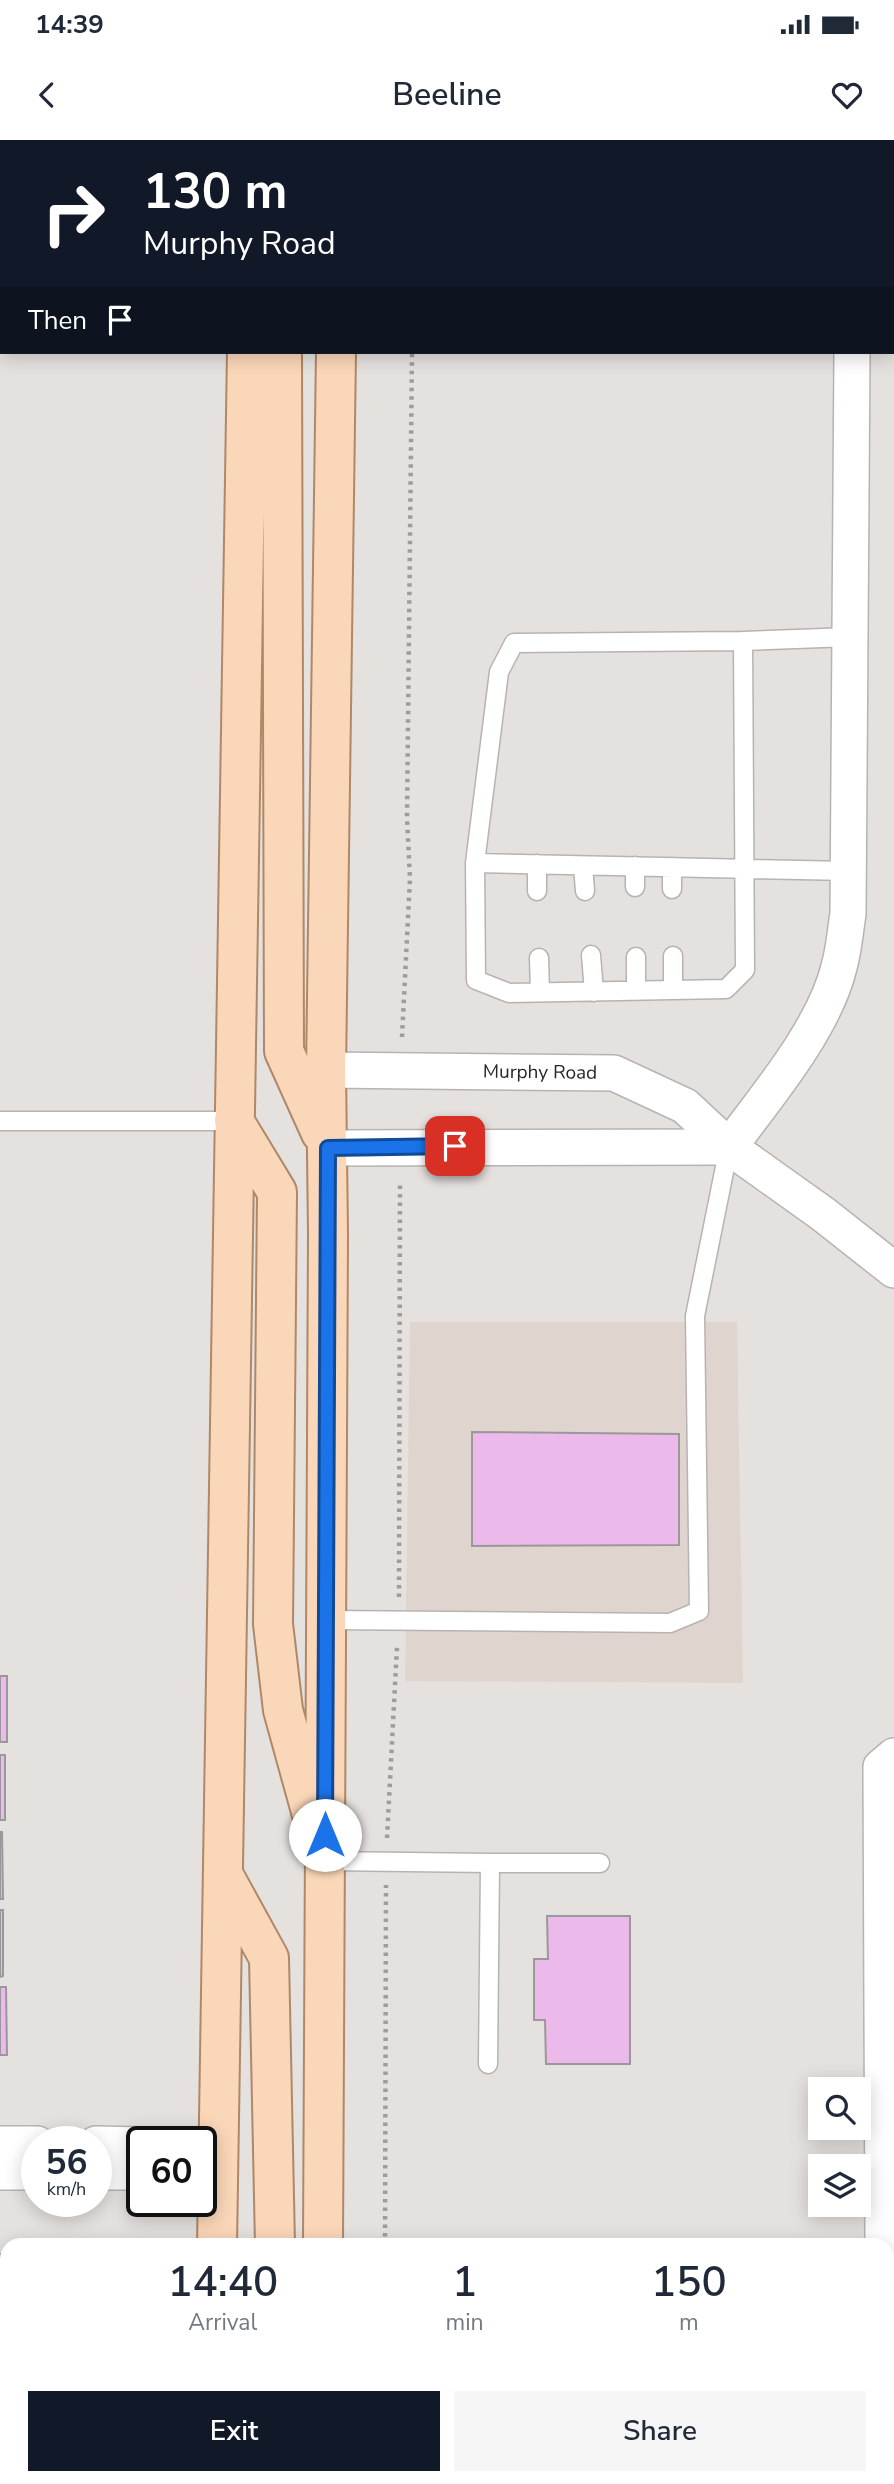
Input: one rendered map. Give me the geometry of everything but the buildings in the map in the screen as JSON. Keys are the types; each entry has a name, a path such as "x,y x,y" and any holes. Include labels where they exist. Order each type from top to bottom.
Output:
{"main road":[{"path":"211,2126 223,1874 247,354"},
{"path":"282,354 284,1051 328,1148"},
{"path":"323,2238 327,1620 326,1070 336,354"},
{"path":"234,1121 277,1192 273,1624 283,1710 325,1861"},
{"path":"223,1874 269,1958 275,2238"},
{"path":"214,2217 216,2238"}],"street":[{"path":"328,1148 729,1147 788,1068 816,1021 839,970 848,914 852,354"},
{"name":"Murphy Road","path":"326,1070 614,1073 685,1106 729,1147 823,1214 894,1270"},
{"path":"883,2238 881,1767 894,1756"},
{"path":"0,2144 21,2144"},
{"path":"0,2172 21,2172"}],"lane":[{"path":"743,642 745,970 726,989 509,993 476,980 475,863 499,672 514,643 743,642 850,637"},
{"path":"475,863 849,871"},
{"path":"537,864 537,891"},
{"path":"583,866 585,891"},
{"path":"635,866 635,887"},
{"path":"671,867 671,889"},
{"path":"591,955 594,992"},
{"path":"673,956 673,990"},
{"path":"636,957 636,991"},
{"path":"539,958 540,992"},
{"path":"0,1121 234,1121"},
{"path":"327,1620 670,1623 699,1611 695,1316 729,1147"},
{"path":"325,1861 600,1863"},
{"path":"488,2064 490,1863"}],"path":[{"path":"402,1045 410,879 407,818 412,354"},
{"path":"384,2238 386,1861 398,1621 400,1199"}],"shaded area":[{"path":"410,1322 737,1322 743,1683 405,1681"}],"route":[{"path":"325,1835 328,1148 455,1146"}]}
